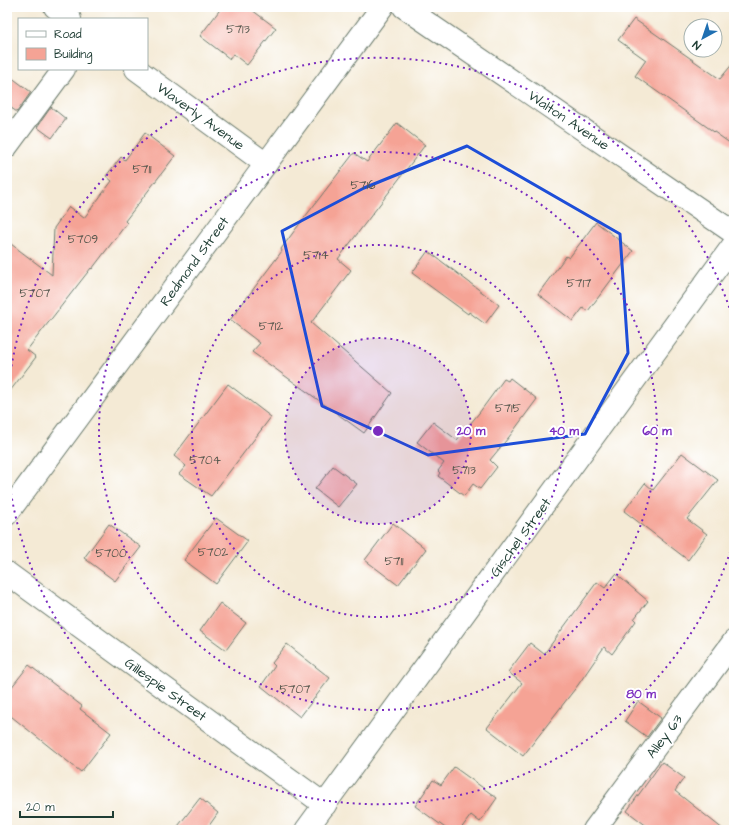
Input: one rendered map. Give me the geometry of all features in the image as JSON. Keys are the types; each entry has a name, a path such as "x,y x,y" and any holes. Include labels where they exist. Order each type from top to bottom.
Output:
{"street":[{"path":"55,7 69,18"},
{"name":"Redmond Street","path":"7,514 382,7"},
{"name":"Walton Avenue","path":"404,7 734,233"},
{"path":"7,146 63,70"},
{"name":"Waverly Avenue","path":"137,70 266,164"},
{"name":"Gischel Street","path":"306,830 734,244"},
{"name":"Gillespie Street","path":"7,573 325,805"},
{"name":"Alley 63","path":"594,830 734,641"}],"highlighted area":[{"path":"467,146 620,234 628,353 585,434 428,455 322,406 282,231 364,188"}],"building":[{"path":"222,7 248,7 276,28 247,65 233,54 230,59 200,36"},
{"path":"634,19 683,53 683,58 690,58 720,79 734,62 734,146 635,76 646,60 618,40"},
{"path":"7,74 31,92 17,112 7,105"},
{"path":"51,107 66,119 52,138 37,127"},
{"path":"397,123 425,145 338,259 351,270 311,323 392,393 364,433 252,352 260,343 230,320 282,251 281,249 295,230 354,153 367,162"},
{"path":"145,133 175,156 125,221 127,223 92,269 91,268 27,350 36,357 7,395 7,241 52,275 54,228 69,207 84,218 112,181 106,176 121,157 125,160"},
{"path":"596,222 633,251 588,311 583,308 573,321 538,294 566,256 569,258"},
{"path":"428,251 499,305 485,324 469,312 468,314 412,273"},
{"path":"510,378 537,399 490,460 497,467 480,489 473,484 464,496 438,476 440,473 438,471 444,463 417,442 433,422 457,440 504,379 508,381"},
{"path":"228,384 271,417 211,496 179,474 186,466 174,456"},
{"path":"682,453 718,480 687,519 707,534 688,560 624,511 645,483 653,490"},
{"path":"333,466 357,484 338,507 315,489"},
{"path":"216,518 248,541 216,584 184,560"},
{"path":"393,523 426,549 398,585 365,560"},
{"path":"109,524 141,547 115,581 84,558"},
{"path":"616,574 648,601 634,619 636,621 612,654 604,647 578,685 523,756 487,728 522,683 508,672 530,643 544,654 597,582 605,588"},
{"path":"220,603 246,623 226,650 200,631"},
{"path":"287,644 330,678 300,717 261,686 275,666 272,663"},
{"path":"29,665 82,706 80,709 111,733 81,772 7,713 7,693"},
{"path":"638,701 661,718 647,737 625,721"},
{"path":"662,762 684,778 675,791 724,830 652,830 627,811"},
{"path":"454,767 497,798 480,822 471,815 460,830 448,830 415,806 433,780 441,785"},
{"path":"200,798 218,813 206,830 175,830"}]}
